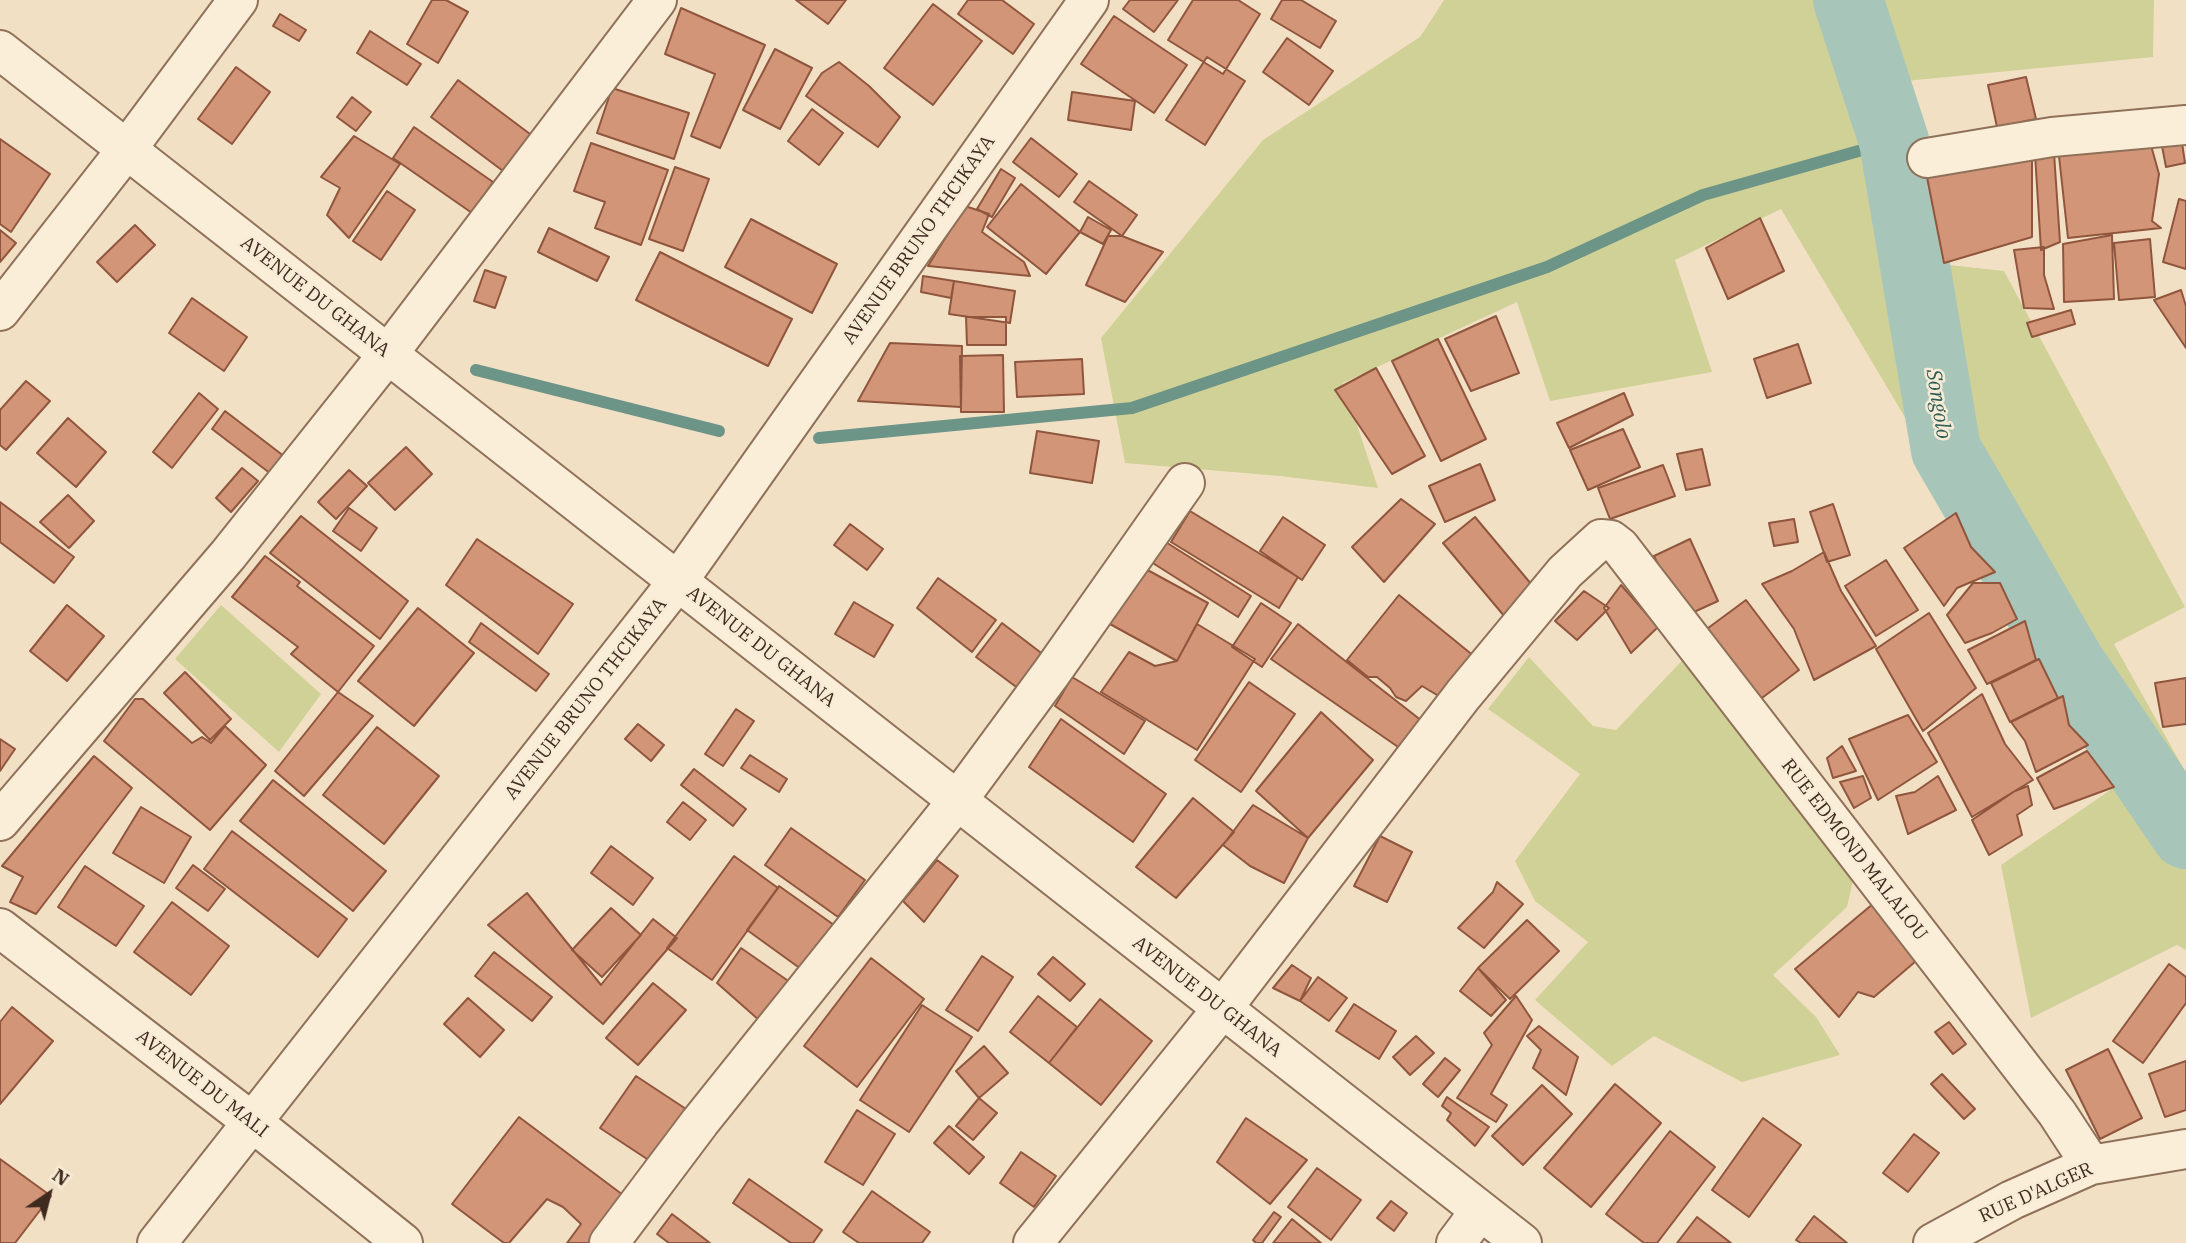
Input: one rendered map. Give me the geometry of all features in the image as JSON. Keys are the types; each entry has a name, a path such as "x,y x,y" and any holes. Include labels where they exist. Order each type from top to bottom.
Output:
{"street":[{"path":"0,311 127,149 238,0"},
{"path":"0,821 228,555 388,354 657,0"},
{"name":"AVENUE BRUNO THCIKAYA","path":"157,1243 678,581 1089,0"},
{"name":"AVENUE DU GHANA","path":"0,50 1522,1243"},
{"path":"1927,158 2052,137 2186,125"},
{"path":"609,1243 700,1122 957,801 1052,672 1185,482"},
{"name":"RUE EDMOND MALALOU","path":"1222,1009 1462,695 1572,565 1601,540 1611,540 1620,547 2057,1113 2091,1165"},
{"name":"AVENUE DU MALI","path":"0,928 251,1121 403,1243"},
{"path":"1032,1243 1222,1009"},
{"name":"RUE D'ALGER","path":"1933,1243 2012,1200 2091,1165 2186,1149"},
{"path":"1456,1243 1480,1211"}],"green space":[{"path":"1444,0 2154,0 2153,57 1906,81 1940,264 2004,271 2185,607 2114,644 2186,773 2186,950 2177,945 2031,1018 2001,865 2122,782 1781,209 1675,260 1712,372 1550,401 1517,302 1343,383 1378,488 1280,476 1125,463 1101,338 1263,140 1420,37"},
{"path":"221,605 321,694 279,752 175,659"},
{"path":"1694,648 1855,871 1847,907 1773,975 1816,1017 1840,1055 1742,1082 1654,1036 1612,1066 1535,1000 1588,942 1535,901 1515,861 1580,774 1488,709 1529,657 1593,726 1616,730"}],"building":[{"path":"432,0 446,0 468,12 438,63 407,44"},
{"path":"796,0 846,0 828,24"},
{"path":"968,0 1002,0 1034,24 1013,54 958,14"},
{"path":"1130,0 1178,0 1154,32 1123,9"},
{"path":"1193,0 1238,0 1260,14 1223,74 1168,40"},
{"path":"1282,0 1301,0 1336,21 1320,48 1271,19"},
{"path":"933,4 982,41 933,105 884,68"},
{"path":"681,8 765,45 720,148 691,136 715,74 665,54"},
{"path":"280,14 306,30 299,41 273,26"},
{"path":"1114,16 1187,65 1154,113 1081,64"},
{"path":"370,31 421,64 407,85 357,53"},
{"path":"1287,38 1333,71 1309,105 1263,72"},
{"path":"775,49 812,68 780,129 743,110"},
{"path":"1207,57 1245,81 1205,145 1166,120"},
{"path":"839,62 869,86 900,117 878,147 806,96 822,73"},
{"path":"236,67 270,92 232,144 198,119"},
{"path":"2026,77 2036,119 1997,127 1988,85"},
{"path":"458,80 534,137 507,174 431,117"},
{"path":"612,88 689,113 674,159 597,133"},
{"path":"1072,92 1135,101 1131,130 1068,120"},
{"path":"352,97 371,112 356,131 337,117"},
{"path":"812,109 843,133 819,165 788,141"},
{"path":"2145,124 2159,174 2152,221 2161,228 2068,238 2059,156 2107,143"},
{"path":"414,127 493,182 472,213 393,158"},
{"path":"354,136 400,164 349,238 327,215 340,188 321,177"},
{"path":"1031,138 1077,174 1059,197 1013,162"},
{"path":"0,139 50,174 11,232 0,224"},
{"path":"591,143 668,170 641,245 595,228 605,202 574,191"},
{"path":"2182,143 2185,163 2166,167 2162,146"},
{"path":"2032,153 2032,237 1944,263 1926,172"},
{"path":"2054,153 2060,242 2041,250 2035,154"},
{"path":"675,167 709,179 683,251 649,239"},
{"path":"1001,169 1015,178 992,217 977,209"},
{"path":"1089,181 1137,215 1122,236 1074,202"},
{"path":"1021,184 1080,232 1046,274 987,227"},
{"path":"387,191 415,210 381,260 353,241"},
{"path":"2179,199 2186,201 2186,269 2163,262"},
{"path":"965,206 989,214 982,232 1024,262 1030,276 928,266"},
{"path":"1088,217 1111,230 1103,244 1080,232"},
{"path":"1760,218 1784,271 1728,299 1706,248"},
{"path":"751,219 837,264 812,313 725,267"},
{"path":"135,225 155,245 117,282 97,262"},
{"path":"549,228 609,257 597,281 538,252"},
{"path":"0,230 16,243 0,262"},
{"path":"2112,235 2114,299 2064,302 2063,244"},
{"path":"1108,236 1122,236 1163,252 1125,302 1086,285"},
{"path":"2150,239 2155,297 2119,300 2114,243"},
{"path":"2044,247 2044,275 2054,309 2024,308 2014,250"},
{"path":"660,252 792,319 768,366 636,300"},
{"path":"485,270 506,277 495,308 474,301"},
{"path":"923,276 954,281 951,298 921,292"},
{"path":"954,281 1015,291 1010,323 949,314"},
{"path":"2181,290 2186,306 2186,348 2154,300"},
{"path":"192,298 247,337 224,371 169,333"},
{"path":"2071,310 2075,324 2032,337 2027,323"},
{"path":"1496,316 1519,373 1471,391 1445,339"},
{"path":"966,317 1006,317 1006,345 967,345"},
{"path":"1438,339 1486,439 1441,461 1392,361"},
{"path":"890,343 962,346 961,407 858,401"},
{"path":"1798,344 1811,383 1767,398 1754,359"},
{"path":"1003,355 1004,412 961,412 960,356"},
{"path":"1082,359 1084,394 1017,397 1015,362"},
{"path":"1376,368 1425,456 1392,474 1335,390"},
{"path":"26,381 50,401 6,450 0,445 0,410"},
{"path":"199,393 218,409 172,468 153,452"},
{"path":"1624,393 1633,415 1569,448 1557,423"},
{"path":"225,411 289,460 275,477 212,429"},
{"path":"68,418 106,452 76,487 37,453"},
{"path":"1623,429 1640,467 1588,490 1570,450"},
{"path":"1037,431 1099,441 1092,483 1030,473"},
{"path":"406,447 432,474 395,510 368,483"},
{"path":"1702,449 1710,485 1686,490 1677,454"},
{"path":"1480,464 1495,500 1445,522 1429,486"},
{"path":"1663,465 1675,496 1610,519 1598,488"},
{"path":"242,468 258,481 231,512 216,498"},
{"path":"349,470 367,486 336,519 318,502"},
{"path":"68,495 94,521 69,548 40,522"},
{"path":"1401,499 1435,524 1384,582 1352,547"},
{"path":"0,502 74,557 54,583 0,542"},
{"path":"1833,504 1850,555 1827,562 1810,512"},
{"path":"349,508 377,528 361,551 333,531"},
{"path":"1190,511 1298,577 1279,608 1171,542"},
{"path":"1956,513 1971,547 1995,572 1957,588 1944,606 1904,548"},
{"path":"301,516 408,601 380,639 270,553"},
{"path":"1283,517 1325,545 1302,580 1260,551"},
{"path":"1475,517 1537,591 1505,617 1443,543"},
{"path":"1794,519 1798,542 1774,546 1769,523"},
{"path":"850,524 883,549 867,570 834,545"},
{"path":"477,539 573,604 538,654 446,585"},
{"path":"1161,539 1251,596 1238,617 1148,560"},
{"path":"1690,539 1718,601 1683,617 1654,556"},
{"path":"1824,552 1841,591 1876,646 1814,680 1794,629 1762,584 1792,571"},
{"path":"265,556 300,582 297,586 374,646 338,692 291,654 298,647 232,597"},
{"path":"1886,560 1918,610 1876,636 1845,586"},
{"path":"1142,567 1208,603 1177,661 1110,624"},
{"path":"938,578 996,620 972,652 917,608"},
{"path":"1973,583 2000,583 2017,619 1992,633 1965,643 1947,615"},
{"path":"1621,585 1658,627 1631,653 1604,608"},
{"path":"1584,591 1609,608 1577,640 1555,621"},
{"path":"1399,595 1475,657 1442,698 1422,686 1406,701 1396,697 1377,677 1368,677 1347,660"},
{"path":"1746,600 1799,670 1754,704 1700,634"},
{"path":"854,602 893,625 874,657 835,634"},
{"path":"1261,603 1291,623 1262,667 1232,647"},
{"path":"67,605 104,636 67,681 30,651"},
{"path":"418,608 474,653 414,726 358,681"},
{"path":"1929,613 1976,688 1923,731 1876,649"},
{"path":"2025,621 2036,660 1987,684 1968,650"},
{"path":"481,623 549,674 536,691 469,642"},
{"path":"1002,623 1057,665 1031,698 976,657"},
{"path":"1197,624 1255,659 1197,750 1101,692 1129,652 1155,666 1177,661"},
{"path":"1298,624 1422,721 1401,749 1271,659"},
{"path":"2039,659 2058,698 2010,722 1991,683"},
{"path":"185,672 231,719 210,740 164,693"},
{"path":"1072,677 1145,721 1124,754 1055,706"},
{"path":"2186,678 2186,724 2163,727 2155,683"},
{"path":"1249,682 1295,714 1241,792 1195,760"},
{"path":"338,692 373,716 304,796 275,771"},
{"path":"1982,694 2005,744 2033,780 1972,817 1928,733"},
{"path":"2063,696 2069,725 2088,745 2036,772 2025,741 2011,722"},
{"path":"135,699 143,699 192,743 202,737 211,743 225,726 266,765 210,830 104,741"},
{"path":"736,709 754,721 723,766 705,754"},
{"path":"1321,712 1373,760 1308,838 1256,791"},
{"path":"1908,715 1937,762 1878,800 1849,739"},
{"path":"1061,719 1166,794 1133,842 1029,767"},
{"path":"638,724 664,745 651,761 625,739"},
{"path":"377,727 439,776 384,844 323,795"},
{"path":"0,739 15,749 0,771"},
{"path":"1842,746 1856,771 1833,778 1827,758"},
{"path":"2087,751 2114,787 2054,809 2037,778"},
{"path":"750,755 787,779 779,792 741,768"},
{"path":"94,756 132,788 36,914 10,902 23,877 2,866"},
{"path":"694,769 746,809 733,826 681,785"},
{"path":"1863,776 1871,798 1854,808 1840,782"},
{"path":"1938,776 1956,810 1908,834 1896,796 1915,792"},
{"path":"273,780 386,871 353,911 240,821"},
{"path":"2028,786 2032,805 2017,815 2022,835 1989,855 1972,820 2015,791"},
{"path":"1193,798 1234,832 1176,898 1136,867"},
{"path":"683,802 706,820 690,840 667,822"},
{"path":"1253,805 1308,838 1284,883 1250,866 1223,845"},
{"path":"141,807 191,837 164,883 113,853"},
{"path":"791,828 865,880 838,917 765,865"},
{"path":"232,831 347,919 318,957 204,869"},
{"path":"1380,836 1412,852 1387,902 1354,886"},
{"path":"611,846 653,878 633,905 591,873"},
{"path":"734,856 778,888 712,980 667,948"},
{"path":"937,860 958,876 924,922 903,901"},
{"path":"193,865 225,889 208,911 176,888"},
{"path":"85,866 144,906 116,946 58,907"},
{"path":"1497,882 1523,904 1484,948 1458,928 1493,892"},
{"path":"779,886 834,925 801,969 747,930"},
{"path":"527,893 601,985 653,919 677,938 603,1024 488,925"},
{"path":"172,902 229,946 191,995 134,952"},
{"path":"1874,903 1923,955 1874,997 1858,992 1839,1017 1795,969"},
{"path":"611,908 641,935 602,977 572,950"},
{"path":"1527,920 1559,951 1510,999 1478,968"},
{"path":"741,948 797,987 768,1028 717,983"},
{"path":"494,952 552,997 532,1021 475,976"},
{"path":"982,956 1013,977 978,1031 946,1010"},
{"path":"1053,957 1085,984 1070,1001 1038,974"},
{"path":"871,958 924,999 857,1087 804,1046"},
{"path":"2169,964 2186,977 2186,1003 2143,1063 2113,1041"},
{"path":"1292,965 1311,978 1300,1001 1273,988"},
{"path":"1478,968 1506,1000 1491,1016 1460,991"},
{"path":"1318,977 1347,998 1329,1021 1300,1001"},
{"path":"653,983 686,1010 638,1065 606,1038"},
{"path":"1038,996 1077,1027 1049,1063 1010,1032"},
{"path":"1516,996 1532,1020 1491,1094 1507,1105 1496,1122 1457,1098 1492,1045 1484,1033"},
{"path":"468,998 504,1030 480,1057 444,1024"},
{"path":"1100,999 1152,1041 1101,1105 1049,1063"},
{"path":"1354,1004 1396,1031 1379,1059 1336,1031"},
{"path":"922,1005 972,1037 909,1132 860,1100"},
{"path":"12,1007 53,1041 0,1104 0,1022"},
{"path":"1949,1022 1966,1044 1953,1054 1935,1032"},
{"path":"1539,1026 1578,1057 1566,1095 1533,1068 1541,1050 1527,1036"},
{"path":"1416,1036 1434,1053 1410,1075 1393,1057"},
{"path":"984,1046 1008,1073 979,1098 956,1071"},
{"path":"2108,1049 2142,1118 2100,1139 2066,1070"},
{"path":"1445,1058 1460,1070 1438,1097 1423,1084"},
{"path":"2186,1061 2186,1110 2165,1117 2149,1074"},
{"path":"1942,1074 1975,1109 1964,1119 1931,1084"},
{"path":"636,1076 686,1109 650,1161 600,1128"},
{"path":"1615,1084 1661,1123 1591,1207 1544,1168"},
{"path":"1542,1085 1572,1114 1523,1165 1492,1136"},
{"path":"1447,1097 1489,1127 1475,1146 1447,1120 1451,1113 1442,1106"},
{"path":"979,1098 997,1113 973,1140 956,1126"},
{"path":"857,1110 895,1134 863,1185 825,1162"},
{"path":"519,1117 623,1195 589,1243 567,1243 581,1224 563,1207 547,1199 509,1243 504,1243 452,1204"},
{"path":"1246,1118 1307,1160 1270,1204 1217,1162"},
{"path":"1763,1118 1801,1145 1749,1217 1712,1190"},
{"path":"949,1126 984,1157 969,1174 934,1143"},
{"path":"1670,1131 1715,1167 1657,1243 1644,1243 1606,1214"},
{"path":"1914,1134 1939,1153 1908,1192 1883,1173"},
{"path":"1021,1152 1056,1176 1034,1207 1000,1183"},
{"path":"0,1159 51,1196 15,1243 0,1243"},
{"path":"1317,1168 1361,1200 1331,1240 1288,1207"},
{"path":"749,1179 822,1230 813,1243 791,1243 733,1203"},
{"path":"872,1191 930,1232 922,1243 859,1243 843,1232"},
{"path":"1391,1201 1407,1213 1394,1231 1377,1218"},
{"path":"1274,1212 1281,1217 1262,1243 1256,1243 1253,1240"},
{"path":"672,1214 710,1243 669,1243 657,1234"},
{"path":"1814,1216 1847,1243 1801,1243 1796,1240"},
{"path":"1697,1217 1731,1243 1677,1243"},
{"path":"1292,1219 1321,1243 1273,1243"}],"waterway":[{"name":"Songolo","path":"1848,0 1894,141 1946,450 2071,665 2186,834"},
{"path":"819,438 1132,408 1547,267 1703,195 1894,141"},
{"path":"476,370 719,431"}]}
